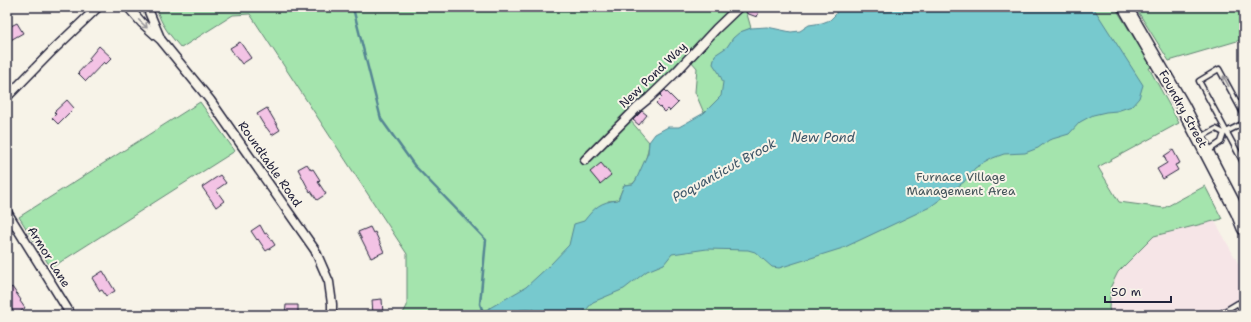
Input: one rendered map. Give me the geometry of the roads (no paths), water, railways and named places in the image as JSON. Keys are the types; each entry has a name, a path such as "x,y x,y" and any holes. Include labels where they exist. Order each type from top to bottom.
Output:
{"highway":[{"name":"Foundry Street","path":"1125,7 1199,138 1241,217 1244,228"}],"street":[{"path":"7,97 98,7"},
{"name":"Roundtable Road","path":"128,7 142,23 161,40 210,100 315,250 325,271 328,282 332,304 332,315"},
{"name":"Roundtable Road","path":"147,7 161,40"},
{"name":"New Pond Way","path":"585,160 638,107 671,77 739,7"},
{"name":"Armor Lane","path":"7,212 71,315"}],"lane":[{"path":"1244,115 1219,69 1200,81 1225,132 1244,164"},
{"path":"1206,152 1220,142 1225,132 1244,123"},
{"path":"1199,138 1216,129 1225,132"},
{"path":"1218,315 1238,303 1244,315"}],"water":[{"name":"New Pond","path":"836,7 1093,7 1143,85 1139,98 1132,106 1117,111 1093,115 1080,122 1069,134 1049,140 1038,148 1025,153 1004,154 993,158 975,168 964,182 930,207 843,248 779,268 772,267 755,252 748,250 707,249 672,254 664,264 647,271 624,289 593,302 586,310 577,315 538,315 538,313 533,309 520,310 516,315 483,315 481,313 526,287 551,264 569,245 574,224 584,221 598,206 607,202 618,200 624,185 633,184 636,180 648,153 649,142 655,134 668,127 679,127 704,113 721,96 723,82 713,64 715,55 727,47 733,38 740,32 751,28 767,27 791,32 800,31 809,25 830,20 836,14"}],"waterway":[{"path":"350,7 354,12 381,119 414,165 486,240 480,304 484,315"}],"water label":[{"name":"Poquanticut Brook","path":"724,170"}],"park label":[{"name":"Furnace Village Management Area","path":"961,184"}]}
